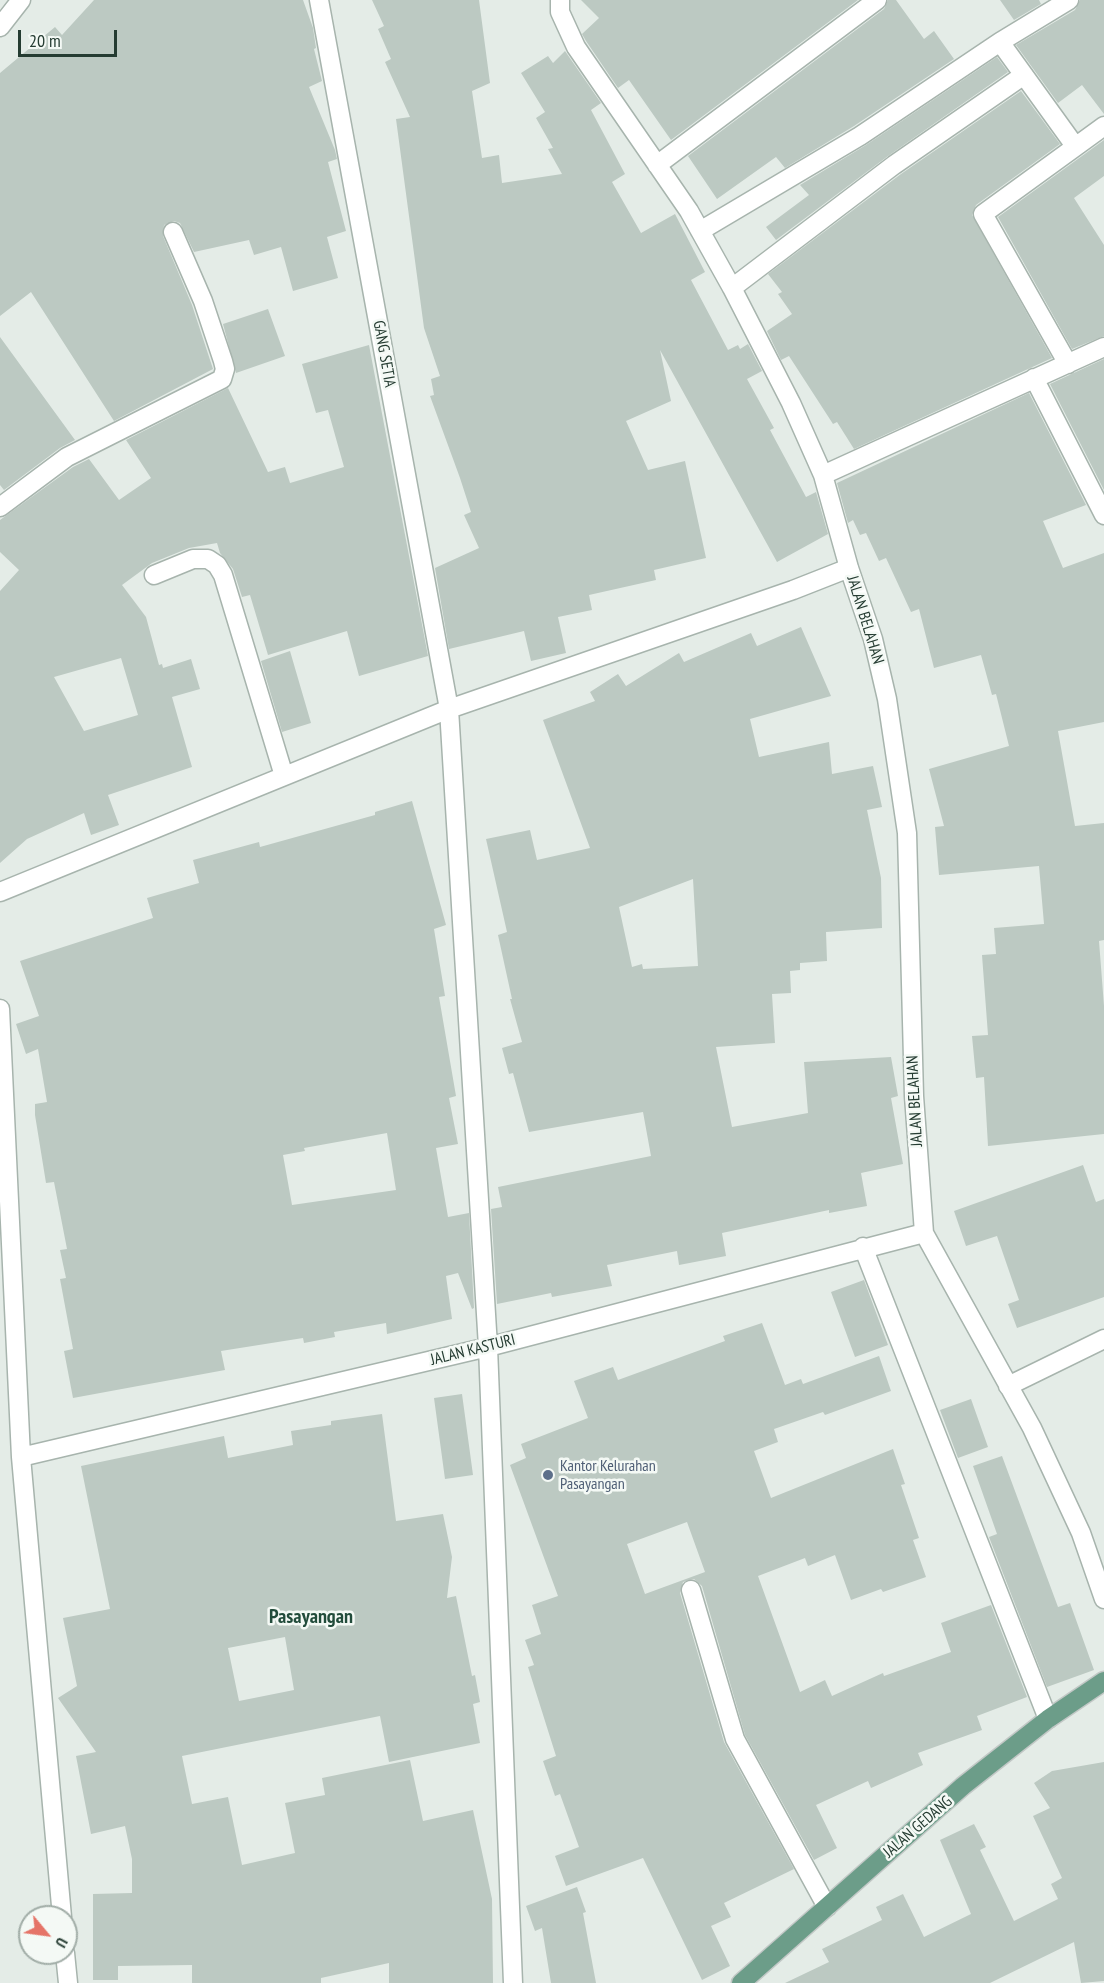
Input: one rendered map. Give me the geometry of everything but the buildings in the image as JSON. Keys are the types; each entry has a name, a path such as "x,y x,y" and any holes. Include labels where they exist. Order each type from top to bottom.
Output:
{"main road":[{"name":"JALAN GEDANG","path":"741,1983 963,1786 1048,1719 1104,1682"}],"street":[{"path":"0,27 21,0"},
{"name":"GANG SETIA","path":"319,0 449,709 488,1347 513,1983"},
{"name":"JALAN BELAHAN","path":"560,0 560,12 576,46 700,231 732,288 791,403 823,475 849,568 873,639 882,679 907,833 914,1095 924,1233 1032,1428 1081,1533 1104,1599"},
{"path":"657,165 877,0"},
{"path":"700,231 860,136 1000,42 1069,0"},
{"path":"1000,42 1075,146"},
{"path":"732,288 894,165 1024,75"},
{"path":"1068,363 983,214 1104,126"},
{"path":"0,507 67,457 222,379 225,369 223,361 203,301 173,232"},
{"path":"823,475 1104,346"},
{"path":"1034,378 1104,515"},
{"path":"154,575 193,559 208,559 223,575 284,776"},
{"path":"0,892 449,709 793,590 849,568"},
{"path":"0,1009 21,1457 61,1905"},
{"name":"JALAN KASTURI","path":"21,1457 488,1347 863,1247 924,1233"},
{"path":"863,1247 1048,1719"},
{"path":"1008,1386 1104,1339"},
{"path":"691,1590 735,1739 827,1907"},
{"path":"66,1965 68,1983"}],"place":[{"name":"Kantor Kelurahan Pasayangan","path":"548,1475"}],"district":[{"name":"Pasayangan","path":"311,1617"}]}
